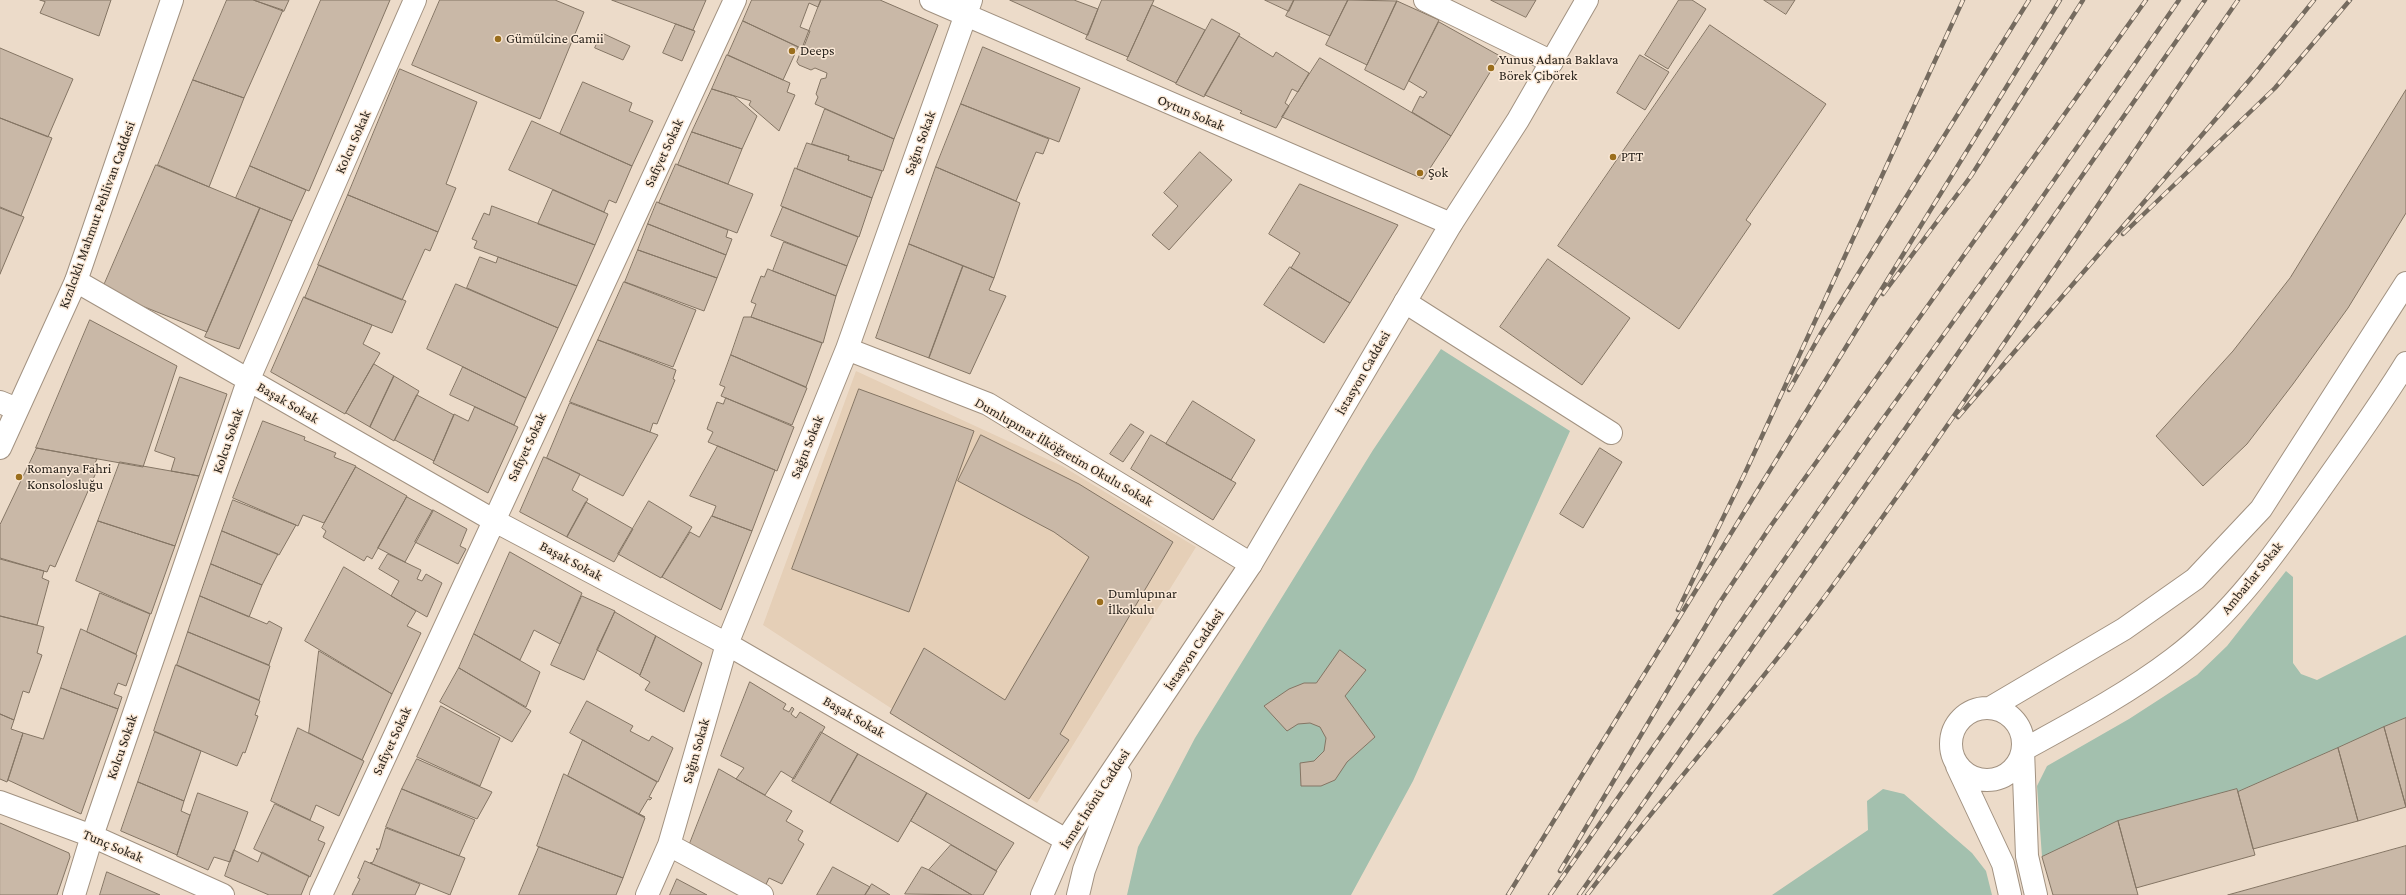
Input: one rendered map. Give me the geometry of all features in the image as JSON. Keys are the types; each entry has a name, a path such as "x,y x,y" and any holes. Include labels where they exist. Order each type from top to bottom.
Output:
{"street":[{"name":"Kızılcıklı Mahmut Pehlivan Caddesi","path":"0,448 9,406 76,281 172,0"},
{"name":"Kolcu Sokak","path":"74,895 92,836 248,381 415,0"},
{"name":"Safiyet Sokak","path":"321,895 493,520 735,0"},
{"name":"Oytun Sokak","path":"931,0 968,8 1451,224"},
{"path":"1425,0 1552,62"},
{"name":"İstasyon Caddesi","path":"1132,742 1251,564 1451,224 1552,62 1587,0"},
{"name":"Sağın Sokak","path":"647,895 669,845 727,644 846,349 968,8"},
{"name":"Başak Sokak","path":"76,281 248,381 493,520 727,644 1066,840"},
{"path":"1990,708 2124,629 2195,579 2261,509 2406,283"},
{"path":"1405,302 1611,433"},
{"name":"Dumlupınar İlköğretim Okulu Sokak","path":"846,349 988,404 1251,564"},
{"name":"Ambarlar Sokak","path":"2023,750 2100,707 2174,659 2228,611 2288,536 2382,401 2406,363"},
{"path":"2010,895 2003,864 1954,759 1951,748 1952,735 1957,724 1966,715 1977,709 1990,708 2002,711 2012,717 2020,727 2023,738 2027,856 2036,895"},
{"name":"İsmet İnönü Caddesi","path":"1042,895 1066,840 1132,742"},
{"name":"İsmet İnönü Caddesi","path":"1078,895 1084,870 1132,742"},
{"path":"1954,759 1969,776 1980,780 1992,780 2003,777 2013,770 2023,750"},
{"name":"Tunç Sokak","path":"0,802 92,836 223,895"},
{"path":"669,845 762,895"}],"shaded area":[{"path":"856,371 1062,466 1196,547 1037,803 763,625"}],"green space":[{"path":"1441,349 1570,431 1413,781 1351,895 1127,895 1138,847 1195,738 1373,450"},
{"path":"2286,571 2293,577 2293,663 2301,674 2317,680 2406,635 2406,718 2238,792 2237,789 2118,821 2042,857 2037,786 2047,766 2129,719 2197,675 2227,646"},
{"path":"1883,789 1904,794 1972,853 1986,871 1992,895 1772,895 1868,830 1867,801"}],"building":[{"path":"40,0 111,0 99,36 40,13 45,2"},
{"path":"227,0 253,0 283,10 244,98 193,80"},
{"path":"254,0 289,0 284,11"},
{"path":"321,0 390,0 309,191 250,166"},
{"name":"Gümülcine Camii","path":"440,0 555,0 584,12 540,119 412,65"},
{"path":"612,0 706,0 693,30"},
{"path":"752,0 821,0 818,7 809,3 800,27 810,31 803,49 743,21"},
{"path":"821,0 880,0 938,25 894,139 815,104 818,97 816,94 821,79 826,78 827,73 815,68 811,70 799,65 797,62"},
{"path":"1010,0 1074,0 1098,9 1088,35"},
{"path":"1102,0 1154,0 1128,57 1086,39"},
{"path":"1265,0 1294,0 1289,11"},
{"path":"1294,0 1348,0 1330,36 1286,16"},
{"path":"1348,0 1397,1 1367,65 1326,45"},
{"path":"1491,0 1536,0 1526,17"},
{"path":"1679,0 1692,0 1706,9 1668,69 1645,55"},
{"path":"1764,0 1795,0 1786,14"},
{"path":"1397,1 1439,20 1404,90 1365,70"},
{"path":"1152,5 1205,30 1176,83 1127,60"},
{"path":"1212,19 1240,34 1204,97 1176,84"},
{"path":"743,21 798,47 783,80 728,55"},
{"path":"1439,22 1500,56 1451,136 1412,112 1420,96 1423,98 1427,92 1409,81"},
{"path":"676,24 695,31 682,61 663,53"},
{"path":"1710,25 1826,104 1746,220 1751,224 1679,329 1558,246"},
{"path":"602,33 630,46 623,60 595,48"},
{"path":"1239,36 1273,57 1276,52 1309,73 1298,92 1292,89 1285,103 1289,106 1276,128 1240,113 1242,111 1205,95"},
{"path":"983,47 1080,88 1059,142 961,104"},
{"path":"0,48 73,79 48,137 0,118"},
{"path":"727,55 790,83 787,92 795,95 779,131 749,105 751,101 712,89"},
{"path":"1640,55 1669,72 1645,110 1617,93"},
{"path":"1320,58 1451,136 1423,179 1282,117"},
{"path":"400,69 477,102 446,184 456,188 438,232 348,195"},
{"path":"193,80 244,98 209,187 158,165"},
{"path":"583,82 632,103 629,111 653,121 632,166 560,134"},
{"path":"712,89 734,96 757,116 742,149 692,132"},
{"path":"2406,90 2406,213 2348,308 2293,384 2247,444 2203,486 2156,436 2233,351 2290,278"},
{"path":"961,104 1049,139 1043,154 1036,152 1016,201 936,167"},
{"path":"825,109 894,139 883,171 848,160 849,156 812,144"},
{"path":"0,118 52,138 21,216 0,208"},
{"path":"532,121 632,166 616,203 609,200 604,212 509,170"},
{"path":"692,132 742,149 728,184 678,165"},
{"path":"807,143 849,156 848,160 882,171 872,198 797,169"},
{"path":"1200,152 1232,180 1169,250 1152,235 1178,206 1164,193"},
{"path":"676,164 753,194 737,233 659,203"},
{"path":"156,165 260,208 207,332 102,290"},
{"path":"250,166 306,190 292,221 236,198"},
{"path":"936,167 1020,203 994,278 909,244"},
{"path":"795,168 872,198 859,237 781,206"},
{"path":"1300,184 1398,225 1350,303 1291,268 1300,253 1269,234"},
{"path":"553,190 608,214 595,245 538,224"},
{"path":"348,195 438,232 430,251 425,249 402,300 318,265"},
{"path":"657,202 728,230 726,237 732,239 726,255 648,224"},
{"path":"492,206 595,245 577,286 474,248 477,241 472,239 484,213 489,215"},
{"path":"0,207 24,217 0,274"},
{"path":"783,207 858,237 847,266 771,236"},
{"path":"260,208 292,221 239,349 205,337"},
{"path":"648,224 726,255 717,278 638,250"},
{"path":"784,242 847,266 836,296 773,271"},
{"path":"909,244 963,266 929,358 876,338"},
{"path":"638,250 717,278 704,311 625,282"},
{"path":"480,257 496,263 498,257 577,286 558,328 467,288"},
{"path":"1548,259 1630,318 1582,385 1500,327"},
{"path":"319,265 406,301 392,333 305,298"},
{"path":"963,266 994,278 989,290 1006,296 970,374 929,358"},
{"path":"1290,267 1350,303 1324,343 1264,305"},
{"path":"768,269 836,296 823,343 751,317 756,304 751,302 761,276 764,277"},
{"path":"624,282 696,310 673,367 598,340"},
{"path":"456,284 558,328 526,398 427,349"},
{"path":"304,297 372,325 363,344 380,353 345,414 271,372"},
{"path":"744,317 751,317 822,343 806,387 731,355"},
{"path":"90,320 177,366 143,467 36,448"},
{"path":"598,340 676,370 673,379 675,380 657,424 653,423 650,432 570,402"},
{"path":"731,355 807,388 792,425 721,396 725,387 720,385"},
{"path":"374,364 394,376 370,427 346,413"},
{"path":"463,367 526,398 514,425 450,395"},
{"path":"394,376 419,391 394,441 370,427"},
{"path":"180,377 227,394 199,476 171,471 175,458 155,451"},
{"path":"859,389 974,431 909,612 792,569"},
{"path":"417,395 454,415 434,461 395,440"},
{"path":"726,398 794,427 777,471 708,442 713,432 707,429 717,402 723,404"},
{"path":"1193,401 1255,440 1231,480 1166,444"},
{"path":"570,403 658,435 623,496 547,458"},
{"path":"475,407 518,427 488,493 433,463 454,414 468,421"},
{"path":"263,421 305,437 304,440 336,453 334,457 356,466 324,523 303,515 298,526 233,498"},
{"path":"1131,424 1144,432 1123,462 1110,454"},
{"name":"Dumlupınar İlkokulu","path":"981,435 1079,484 1173,542 1060,734 1069,740 1029,799 890,713 924,648 1005,700 1089,557 1054,532 958,481"},
{"path":"1151,435 1236,483 1213,520 1131,469"},
{"path":"718,446 775,470 752,531 712,516 716,506 690,496"},
{"path":"37,448 97,459 93,467 98,468 55,567 50,565 47,572 0,558 0,525"},
{"path":"1600,448 1622,462 1583,528 1560,514"},
{"path":"544,457 580,474 572,490 588,499 567,537 520,512"},
{"path":"120,462 199,476 175,546 98,521"},
{"path":"356,467 407,496 372,559 367,556 364,561 323,537 326,531 322,528"},
{"path":"407,497 433,511 405,562 378,548"},
{"path":"233,500 296,525 279,555 222,531"},
{"path":"649,501 692,527 661,578 618,554"},
{"path":"586,502 633,529 614,562 567,537"},
{"path":"433,510 467,529 460,546 466,549 458,564 415,542"},
{"path":"712,516 752,531 721,610 662,577 690,532 699,537"},
{"path":"98,521 175,546 151,614 76,581"},
{"path":"222,531 278,554 262,585 211,564"},
{"path":"510,552 582,593 560,644 534,630 520,660 474,634"},
{"path":"388,554 421,570 417,579 422,581 426,574 442,583 427,617 391,596 399,581 379,569"},
{"path":"0,559 44,571 42,578 49,581 37,625 0,616"},
{"path":"211,564 262,585 249,617 200,596"},
{"path":"344,567 416,611 407,626 421,633 392,694 305,641"},
{"path":"100,593 150,614 136,654 87,632"},
{"path":"200,596 267,624 269,621 282,628 269,665 188,632"},
{"path":"582,596 615,611 584,680 551,665"},
{"path":"615,612 656,636 640,675 597,650"},
{"path":"0,616 44,627 37,653 42,655 29,693 23,691 14,720 0,714"},
{"path":"81,629 137,655 126,686 118,683 114,694 122,697 118,709 61,688"},
{"path":"188,632 270,666 259,700 177,665"},
{"path":"474,634 540,672 526,707 459,668"},
{"path":"656,636 702,663 684,712 645,690 650,682 640,676"},
{"path":"1340,650 1366,670 1345,696 1375,737 1347,762 1335,780 1321,786 1301,786 1300,763 1314,761 1324,751 1326,738 1320,727 1310,723 1298,724 1287,731 1264,706 1289,689 1304,683 1316,683"},
{"path":"319,651 392,694 362,760 309,733"},
{"path":"176,665 260,701 255,715 258,716 245,753 243,752 237,766 154,731"},
{"path":"459,668 531,711 512,742 440,702"},
{"path":"750,682 786,704 783,709 789,712 792,707 794,709 791,714 796,718 800,712 825,727 794,779 781,771 765,795 736,779 744,768 721,756"},
{"path":"61,688 118,709 81,814 8,780 23,733 43,739"},
{"path":"587,701 633,726 630,731 649,741 652,736 673,748 658,782 570,733"},
{"path":"441,706 500,738 480,786 417,757"},
{"path":"0,714 14,720 11,729 23,733 7,782 0,779"},
{"path":"2406,718 2406,807 2384,727"},
{"path":"2384,727 2406,807 2358,821 2338,748"},
{"path":"298,728 364,761 339,816 316,805 310,820 271,801"},
{"path":"155,732 201,751 184,801 138,782"},
{"path":"821,732 858,754 830,803 792,781"},
{"path":"583,740 657,782 649,797 652,798 650,800 648,799 639,814 568,776"},
{"path":"2338,748 2358,821 2253,849 2238,792"},
{"path":"858,754 927,793 898,842 830,803"},
{"path":"417,759 492,792 477,819 402,789"},
{"path":"719,769 792,811 786,821 803,831 798,840 804,844 782,884 769,878 763,891 687,851"},
{"path":"564,774 645,818 623,878 537,846"},
{"path":"138,782 184,801 181,811 190,815 177,855 121,831"},
{"path":"402,789 475,820 459,856 386,827"},
{"path":"2237,789 2255,855 2136,888 2118,821"},
{"path":"198,793 248,812 230,862 214,857 208,870 177,856"},
{"path":"927,793 1014,843 996,871 911,821"},
{"path":"275,804 324,827 318,840 325,843 310,877 254,849"},
{"path":"2118,821 2138,895 2053,895 2042,857"},
{"path":"0,823 69,853 70,857 57,895 0,895"},
{"path":"386,828 465,858 450,895 370,863 373,862 378,850 376,849 379,849"},
{"path":"951,845 997,871 983,895 972,895 929,870"},
{"path":"2406,846 2406,895 2228,895"},
{"path":"539,847 623,878 616,895 519,895"},
{"path":"234,850 258,862 262,852 309,876 301,895 269,895 225,876"},
{"path":"365,861 420,884 415,895 352,895 360,879 358,878"},
{"path":"833,867 870,887 865,895 817,895"},
{"path":"922,867 929,870 972,895 905,894"},
{"path":"107,872 160,895 100,895"},
{"path":"677,879 707,895 670,895"},
{"path":"872,884 890,895 865,895"}],"railway":[{"path":"1678,610 1745,473 1963,0"},
{"path":"1789,390 1820,335 2029,0"},
{"path":"1508,895 2060,0"},
{"path":"1883,294 1971,176 2083,0"},
{"path":"1560,871 1720,602 1770,527 2146,0"},
{"path":"1550,895 1872,434 2023,225 2179,0"},
{"path":"1579,895 2205,0"},
{"path":"1587,895 1768,671 1826,595 1983,374 2238,0"},
{"path":"1958,417 2253,76 2314,0"},
{"path":"2123,234 2275,88 2350,0"}],"place":[{"name":"Gümülcine Camii","path":"498,39"},
{"name":"Deeps","path":"792,51"},
{"name":"Yunus Adana Baklava Börek Çibörek","path":"1491,68"},
{"name":"PTT","path":"1613,157"},
{"name":"Şok","path":"1420,173"},
{"name":"Romanya Fahri Konsolosluğu","path":"19,477"},
{"name":"Dumlupınar İlkokulu","path":"1100,602"}]}
